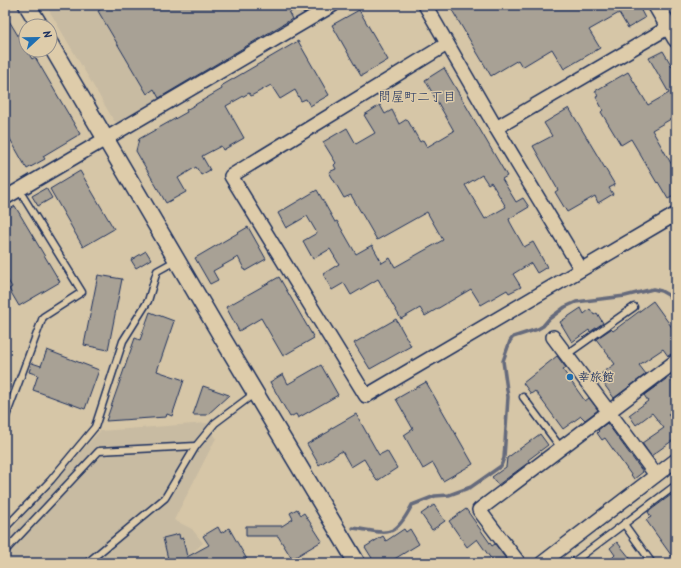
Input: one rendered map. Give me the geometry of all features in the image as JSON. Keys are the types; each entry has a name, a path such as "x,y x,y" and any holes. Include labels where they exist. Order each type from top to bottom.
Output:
{"street":[{"path":"27,5 35,18"},
{"path":"5,198 333,5"},
{"path":"425,5 496,128 581,269"},
{"path":"496,128 674,30 656,5"},
{"path":"447,44 231,176 366,396 676,214"},
{"path":"58,57 255,393 357,563"},
{"path":"553,337 656,475"},
{"path":"519,563 479,510 676,362"},
{"path":"542,563 676,460"}],"lane":[{"path":"5,419 43,317 82,292 19,190"},
{"path":"5,528 51,480 95,427 123,341 148,301 157,271 177,260"},
{"path":"566,355 634,307"},
{"path":"88,563 164,498 196,446 215,423 255,393"},
{"path":"522,397 561,448"},
{"path":"5,551 99,451 196,446"},
{"path":"572,563 676,485"},
{"path":"624,524 652,563"}],"shaded area":[{"path":"46,5 322,5 122,124 114,121 58,25 58,18 54,18"},
{"path":"207,423 216,438 174,520 192,529 203,543 193,552 200,563 5,563 5,540 29,508 100,431"}],"building":[{"path":"108,5 301,5 289,13 292,19 159,98 154,89 147,94 98,11"},
{"path":"449,5 638,5 645,18 628,28 619,13 589,30 600,48 564,69 552,49 522,67 518,60 491,76"},
{"path":"359,10 388,60 361,76 332,25"},
{"path":"5,14 18,36 18,58 36,58 80,134 43,156 45,159 27,169 5,130"},
{"path":"298,41 329,95 310,106 306,99 301,101 295,90 280,99 271,85 251,96 249,93 226,106 244,138 223,150 221,146 202,156 210,170 201,175 196,167 178,178 186,192 166,203 136,151 139,139 187,112 186,110 222,89 221,86"},
{"path":"663,51 676,73 676,116 652,130 676,172 676,195 668,199 631,139 621,145 601,112 603,110 596,97 598,96 595,91 628,72 648,105 669,93 649,58"},
{"path":"444,68 507,176 502,179 516,202 523,198 529,207 509,219 510,222 524,247 533,242 547,267 537,273 531,263 513,274 521,287 509,293 507,290 481,305 471,289 425,316 420,308 401,319 378,279 351,295 344,283 332,290 323,274 339,264 330,249 313,259 303,241 317,233 307,216 286,228 278,213 317,190 335,222 337,221 356,254 372,245 382,263 390,258 395,267 443,240 427,212 377,240 351,195 344,198 329,172 336,169 334,165 336,163 323,142 347,128 356,144 375,133 364,115 380,105 385,114 392,110 399,124 407,119 420,142 423,140 427,147 454,131 425,80","holes":["482,175 488,184 491,182 506,207 485,219 465,185"]},
{"path":"569,108 615,185 609,188 613,194 598,203 595,196 567,212 555,192 558,190 533,146 552,136 544,123"},
{"path":"80,171 114,229 83,247 50,189"},
{"path":"46,188 52,198 38,206 32,196"},
{"path":"15,206 60,282 19,306 9,289 12,287 5,276 5,212"},
{"path":"248,227 266,259 245,271 238,257 213,271 218,280 210,284 195,258"},
{"path":"146,251 151,259 136,268 131,260"},
{"path":"98,275 122,279 108,350 84,345"},
{"path":"279,277 314,338 283,356 261,318 239,331 226,307"},
{"path":"653,301 676,333 676,351 668,356 663,349 639,365 646,374 614,398 598,376 615,364 596,339 611,329 613,331"},
{"path":"581,308 584,314 590,309 594,315 597,313 603,323 590,332 589,330 572,342 560,322"},
{"path":"150,312 174,321 157,371 184,380 172,416 167,414 166,417 106,421 135,338 140,340"},
{"path":"396,319 411,346 370,369 354,343"},
{"path":"47,350 99,370 85,409 33,390 38,375 29,372 32,363 41,366"},
{"path":"557,356 566,368 563,370 585,401 589,398 598,410 585,420 581,416 563,429 535,391 531,394 523,383"},
{"path":"321,365 338,395 298,418 296,414 290,417 270,382 283,374 288,384"},
{"path":"669,377 676,387 676,408 668,414 676,426 676,438 651,456 642,443 664,428 652,413 636,425 629,415 648,401 644,395"},
{"path":"426,382 473,464 443,481 433,463 423,469 404,435 413,429 396,399"},
{"path":"203,386 229,395 207,415 193,415"},
{"path":"356,414 379,455 387,451 397,468 377,481 364,459 351,467 342,451 319,465 307,444"},
{"path":"607,423 643,472 634,479 605,438 602,440 597,433 599,431 598,430"},
{"path":"540,434 548,445 528,460 529,462 498,485 492,477 506,467 507,458"},
{"path":"671,495 676,501 676,562 646,520 651,517 648,512"},
{"path":"434,505 445,521 432,530 421,514"},
{"path":"297,509 301,515 304,513 322,541 292,559 278,536 246,536 246,526 282,526 293,519 290,513"},
{"path":"466,509 492,546 495,544 509,563 494,563 477,539 467,547 449,521"},
{"path":"218,527 221,533 229,528 249,563 169,563 163,538 179,534 180,539 183,538 187,557 209,545 203,536"},
{"path":"404,529 406,532 410,529 419,544 388,563 375,563 365,547 383,536 386,541"},
{"path":"617,542 634,563 616,563 612,558 615,555 610,548"}],"waterway":[{"path":"353,528 389,532 400,524 412,505 435,496 449,495 471,487 501,466 504,458 508,397 503,361 510,341 513,337 538,329 565,307 576,302 625,296 653,289 668,295 676,305"}],"place":[{"name":"幸旅館","path":"570,377"}],"district":[{"name":"問屋町二丁目","path":"417,96"}]}
